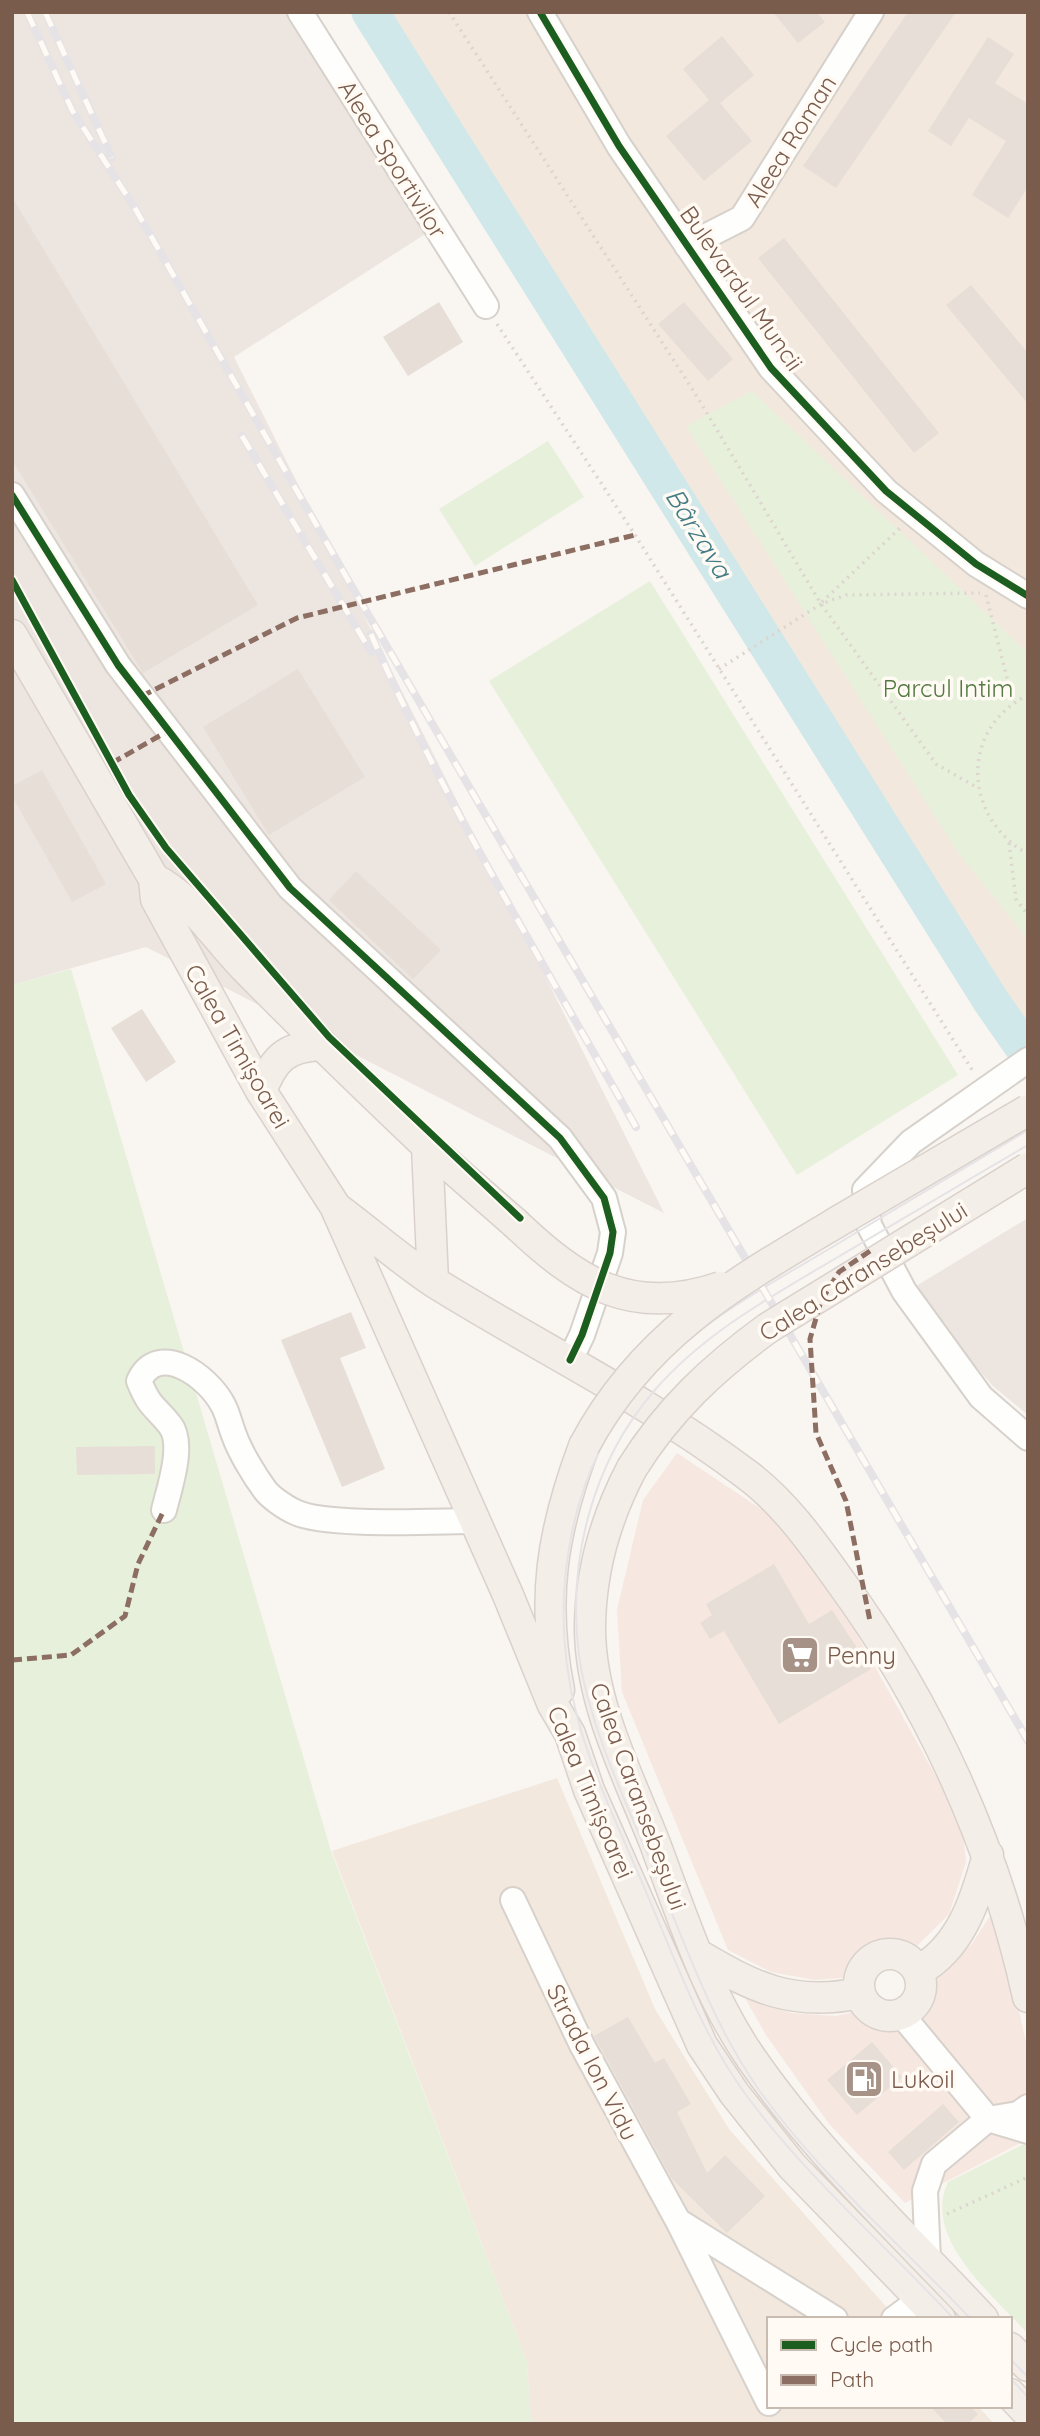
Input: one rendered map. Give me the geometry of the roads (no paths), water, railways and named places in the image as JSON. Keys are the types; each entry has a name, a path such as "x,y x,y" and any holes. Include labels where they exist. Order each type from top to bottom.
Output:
{"main road":[{"name":"Calea Timișoarei","path":"12,635 154,879 156,899 261,1091 335,1206 475,1521 553,1705 570,1734 589,1790 702,2045 734,2093 792,2166 930,2309"},
{"name":"Calea Timișoarei","path":"154,879 174,889 320,1045 427,1146 567,1268 593,1284 630,1297 662,1300 684,1297 741,1279"},
{"path":"261,1091 277,1058 288,1050 320,1045"},
{"name":"Calea Caransebeșului","path":"570,1734 555,1666 551,1581 561,1510 584,1446 612,1398 637,1367 679,1326 741,1279 1028,1110"},
{"path":"427,1146 433,1281"},
{"name":"Calea Caransebeșului","path":"981,2317 858,2188 767,2079 726,2020 697,1954 600,1702 590,1625 599,1550 612,1506 632,1468 674,1408 727,1357 768,1328 1028,1168"},
{"name":"Calea Timișoarei","path":"335,1206 433,1281 637,1399 748,1475 815,1546 870,1621 925,1715 988,1855 1016,1944 1028,1997"},
{"path":"394,1251 431,1232"},
{"path":"918,1971 931,1964 954,1939 969,1914 988,1855"},
{"path":"697,1954 771,1993 820,2000 860,1993"},
{"path":"901,1955 918,1971 921,1986 919,1996 901,2014 879,2014 867,2006 860,1993 861,1974 867,1963 878,1956 901,1955"},
{"path":"1012,2350 1028,2366"},
{"path":"1012,2396 1028,2413"}],"street":[{"name":"Aleea Sportivilor","path":"300,12 486,306"},
{"name":"Bulevardul Muncii","path":"540,12 619,146 771,368 886,491 976,564 1028,596"},
{"name":"Aleea Roman","path":"687,246 742,218 871,12"},
{"path":"12,495 118,665 290,888 560,1138 604,1198 614,1232 610,1253 582,1335 570,1360"},
{"path":"1028,1060 990,1082 911,1142 865,1190 869,1225 904,1292 981,1397 1028,1438"},
{"path":"164,1510 176,1459 172,1427 148,1405 139,1381 144,1370 154,1362 168,1360 205,1380 224,1405 234,1438 266,1492 296,1513 335,1520 475,1521"},
{"name":"Strada Ion Vidu","path":"513,1900 582,2045 678,2221 767,2399"},
{"path":"901,2014 988,2119 1028,2132"},
{"path":"928,2260 925,2191 934,2164 988,2119 1017,2114 1028,2107"},
{"name":"Strada Ion Vidu","path":"678,2221 832,2317"},
{"path":"901,2317 930,2309"},
{"name":"Strada Ion Vidu","path":"772,2408 780,2424"}],"waterway":[{"name":"Bârzava","path":"370,12 991,1001 1028,1054"}],"tram line":[{"path":"952,2317 797,2157 749,2099 718,2052 609,1807 583,1736 568,1670 564,1626 565,1583 570,1540 581,1498 597,1457 617,1419 643,1384 663,1363 706,1326 754,1293 1028,1130"},
{"path":"969,2317 860,2208 807,2150 759,2090 729,2041 692,1964 625,1801 592,1712 579,1655 577,1584 589,1515 614,1449 632,1419 674,1370 717,1333 764,1301 1028,1145"},
{"path":"1012,2361 1028,2377"},
{"path":"1012,2380 1028,2397"}],"railway":[{"path":"27,12 72,110 136,210 348,580 1028,1741"},
{"path":"45,12 112,158"},
{"path":"242,436 371,652"},
{"path":"371,634 463,822 636,1127"}],"place":[{"name":"Penny","path":"800,1655"},
{"name":"Lukoil","path":"864,2079"}],"park label":[{"name":"Parcul Intim","path":"948,688"}]}
